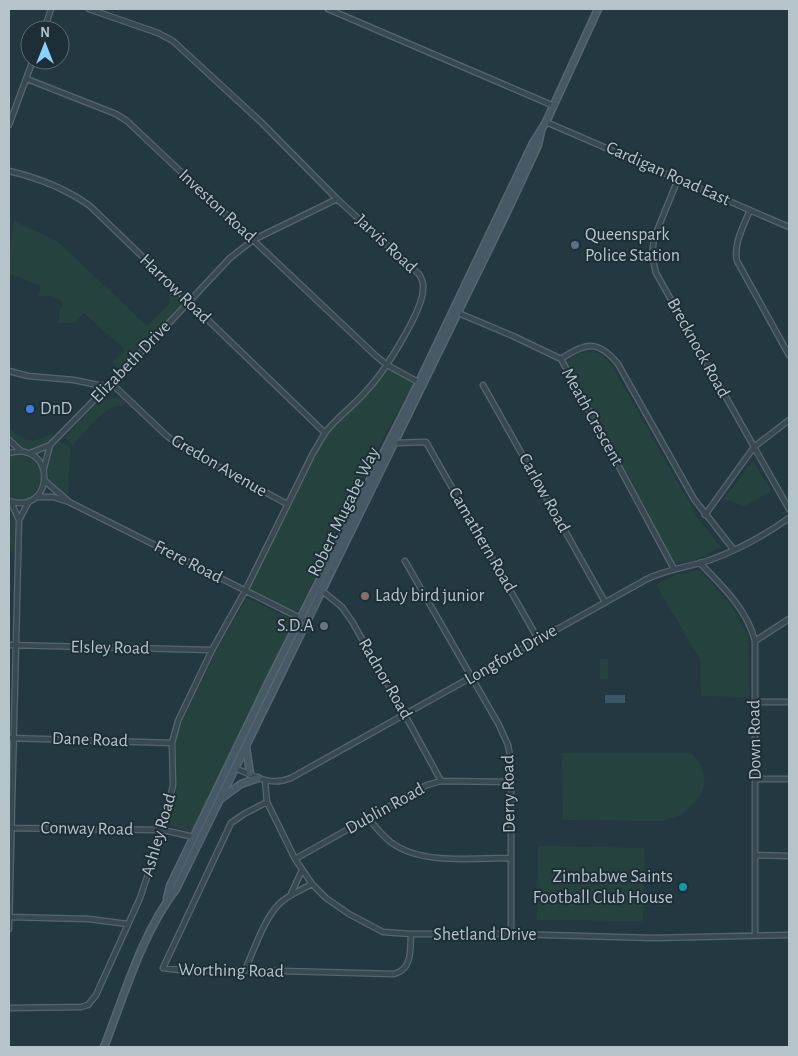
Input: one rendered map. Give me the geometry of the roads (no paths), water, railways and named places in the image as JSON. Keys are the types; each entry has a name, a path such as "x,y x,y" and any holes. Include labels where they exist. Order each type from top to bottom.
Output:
{"main road":[{"name":"Robert Mugabe Way","path":"319,588 394,443 455,312 528,168 538,145 541,131 598,9"},
{"name":"Robert Mugabe Way","path":"105,1046 137,962 166,902 170,886 222,781 243,745 421,384"},
{"name":"Robert Mugabe Way","path":"166,902 176,889 236,768 243,745"},
{"path":"243,745 250,774"},
{"path":"221,798 241,784 258,778"}],"street":[{"name":"Jarvis Road","path":"89,9 158,33 173,41 262,122 337,199 419,274 422,280 424,290 422,298 404,336 387,365 368,390 325,433 287,504 245,591"},
{"path":"328,9 554,106"},
{"path":"9,125 30,70"},
{"name":"Investon Road","path":"27,79 116,114 127,121 376,356 387,365 421,384"},
{"name":"Cardigan Road East","path":"546,122 789,227"},
{"name":"Harrow Road","path":"9,171 57,186 90,206 325,433"},
{"name":"Brecknock Road","path":"678,179 654,238 652,247 653,265 691,337 789,509"},
{"name":"Elizabeth Drive","path":"30,453 50,445 230,258 253,240 337,199"},
{"path":"750,210 738,240 736,261 789,355"},
{"path":"455,312 513,336 561,359"},
{"name":"Meath Crescent","path":"674,568 561,359 582,346 596,346 611,355 675,467 705,514 734,550"},
{"path":"9,372 28,376 109,385"},
{"name":"Gredon Avenue","path":"109,385 174,442 287,504"},
{"name":"Carlow Road","path":"482,385 605,602"},
{"path":"705,514 754,447 789,420"},
{"path":"9,440 21,451"},
{"name":"Camathern Road","path":"394,443 426,442 538,639"},
{"name":"Elizabeth Drive","path":"45,481 44,468 50,445"},
{"path":"9,453 21,451 30,453 38,459 44,468"},
{"path":"10,502 20,503 29,501 42,490 45,481"},
{"name":"Frere Road","path":"45,481 69,502"},
{"name":"Frere Road","path":"37,496 53,497 69,502 303,620"},
{"path":"9,928 11,738 16,645 19,520 29,501"},
{"path":"10,502 19,520"},
{"name":"Longford Drive","path":"236,768 265,781 275,782 291,778 647,579 674,568 700,563 734,550 766,534 789,518"},
{"name":"Derry Road","path":"405,561 473,676 508,745 511,761 511,934"},
{"name":"Down Road","path":"700,563 738,605 752,629 755,641 755,935"},
{"name":"Radnor Road","path":"319,588 342,607 353,623 406,714 440,781"},
{"name":"Ashley Road","path":"9,1008 82,1007 88,1005 96,995 140,898 163,830 173,785 172,743 178,721 212,650 245,591"},
{"path":"755,641 789,619"},
{"name":"Elsley Road","path":"9,645 212,650"},
{"path":"754,702 789,702"},
{"name":"Dane Road","path":"11,738 172,743"},
{"path":"222,781 236,768"},
{"path":"756,779 789,779"},
{"name":"Shetland Drive","path":"265,781 267,802 302,870 312,884 326,898 376,930 411,934 511,934 653,938 789,935"},
{"name":"Dublin Road","path":"296,859 420,788 440,781 510,782"},
{"name":"Worthing Road","path":"267,802 231,823 163,968 188,971 245,970 398,973 404,969 408,962 411,934"},
{"path":"368,818 387,839 410,853 442,858 510,858"},
{"name":"Conway Road","path":"10,828 163,830 194,837"},
{"path":"755,855 789,856"},
{"path":"290,895 302,870"},
{"path":"245,970 276,908 290,895 312,884"},
{"path":"9,917 89,919 127,924"}],"water":[{"path":"605,695 625,695 625,703 605,703"}],"place":[{"name":"Queenspark Police Station","path":"575,245"},
{"name":"DnD","path":"30,409"},
{"name":"Lady bird junior","path":"365,596"},
{"name":"S.D.A","path":"324,626"},
{"name":"Zimbabwe Saints Football Club House","path":"683,887"}]}
